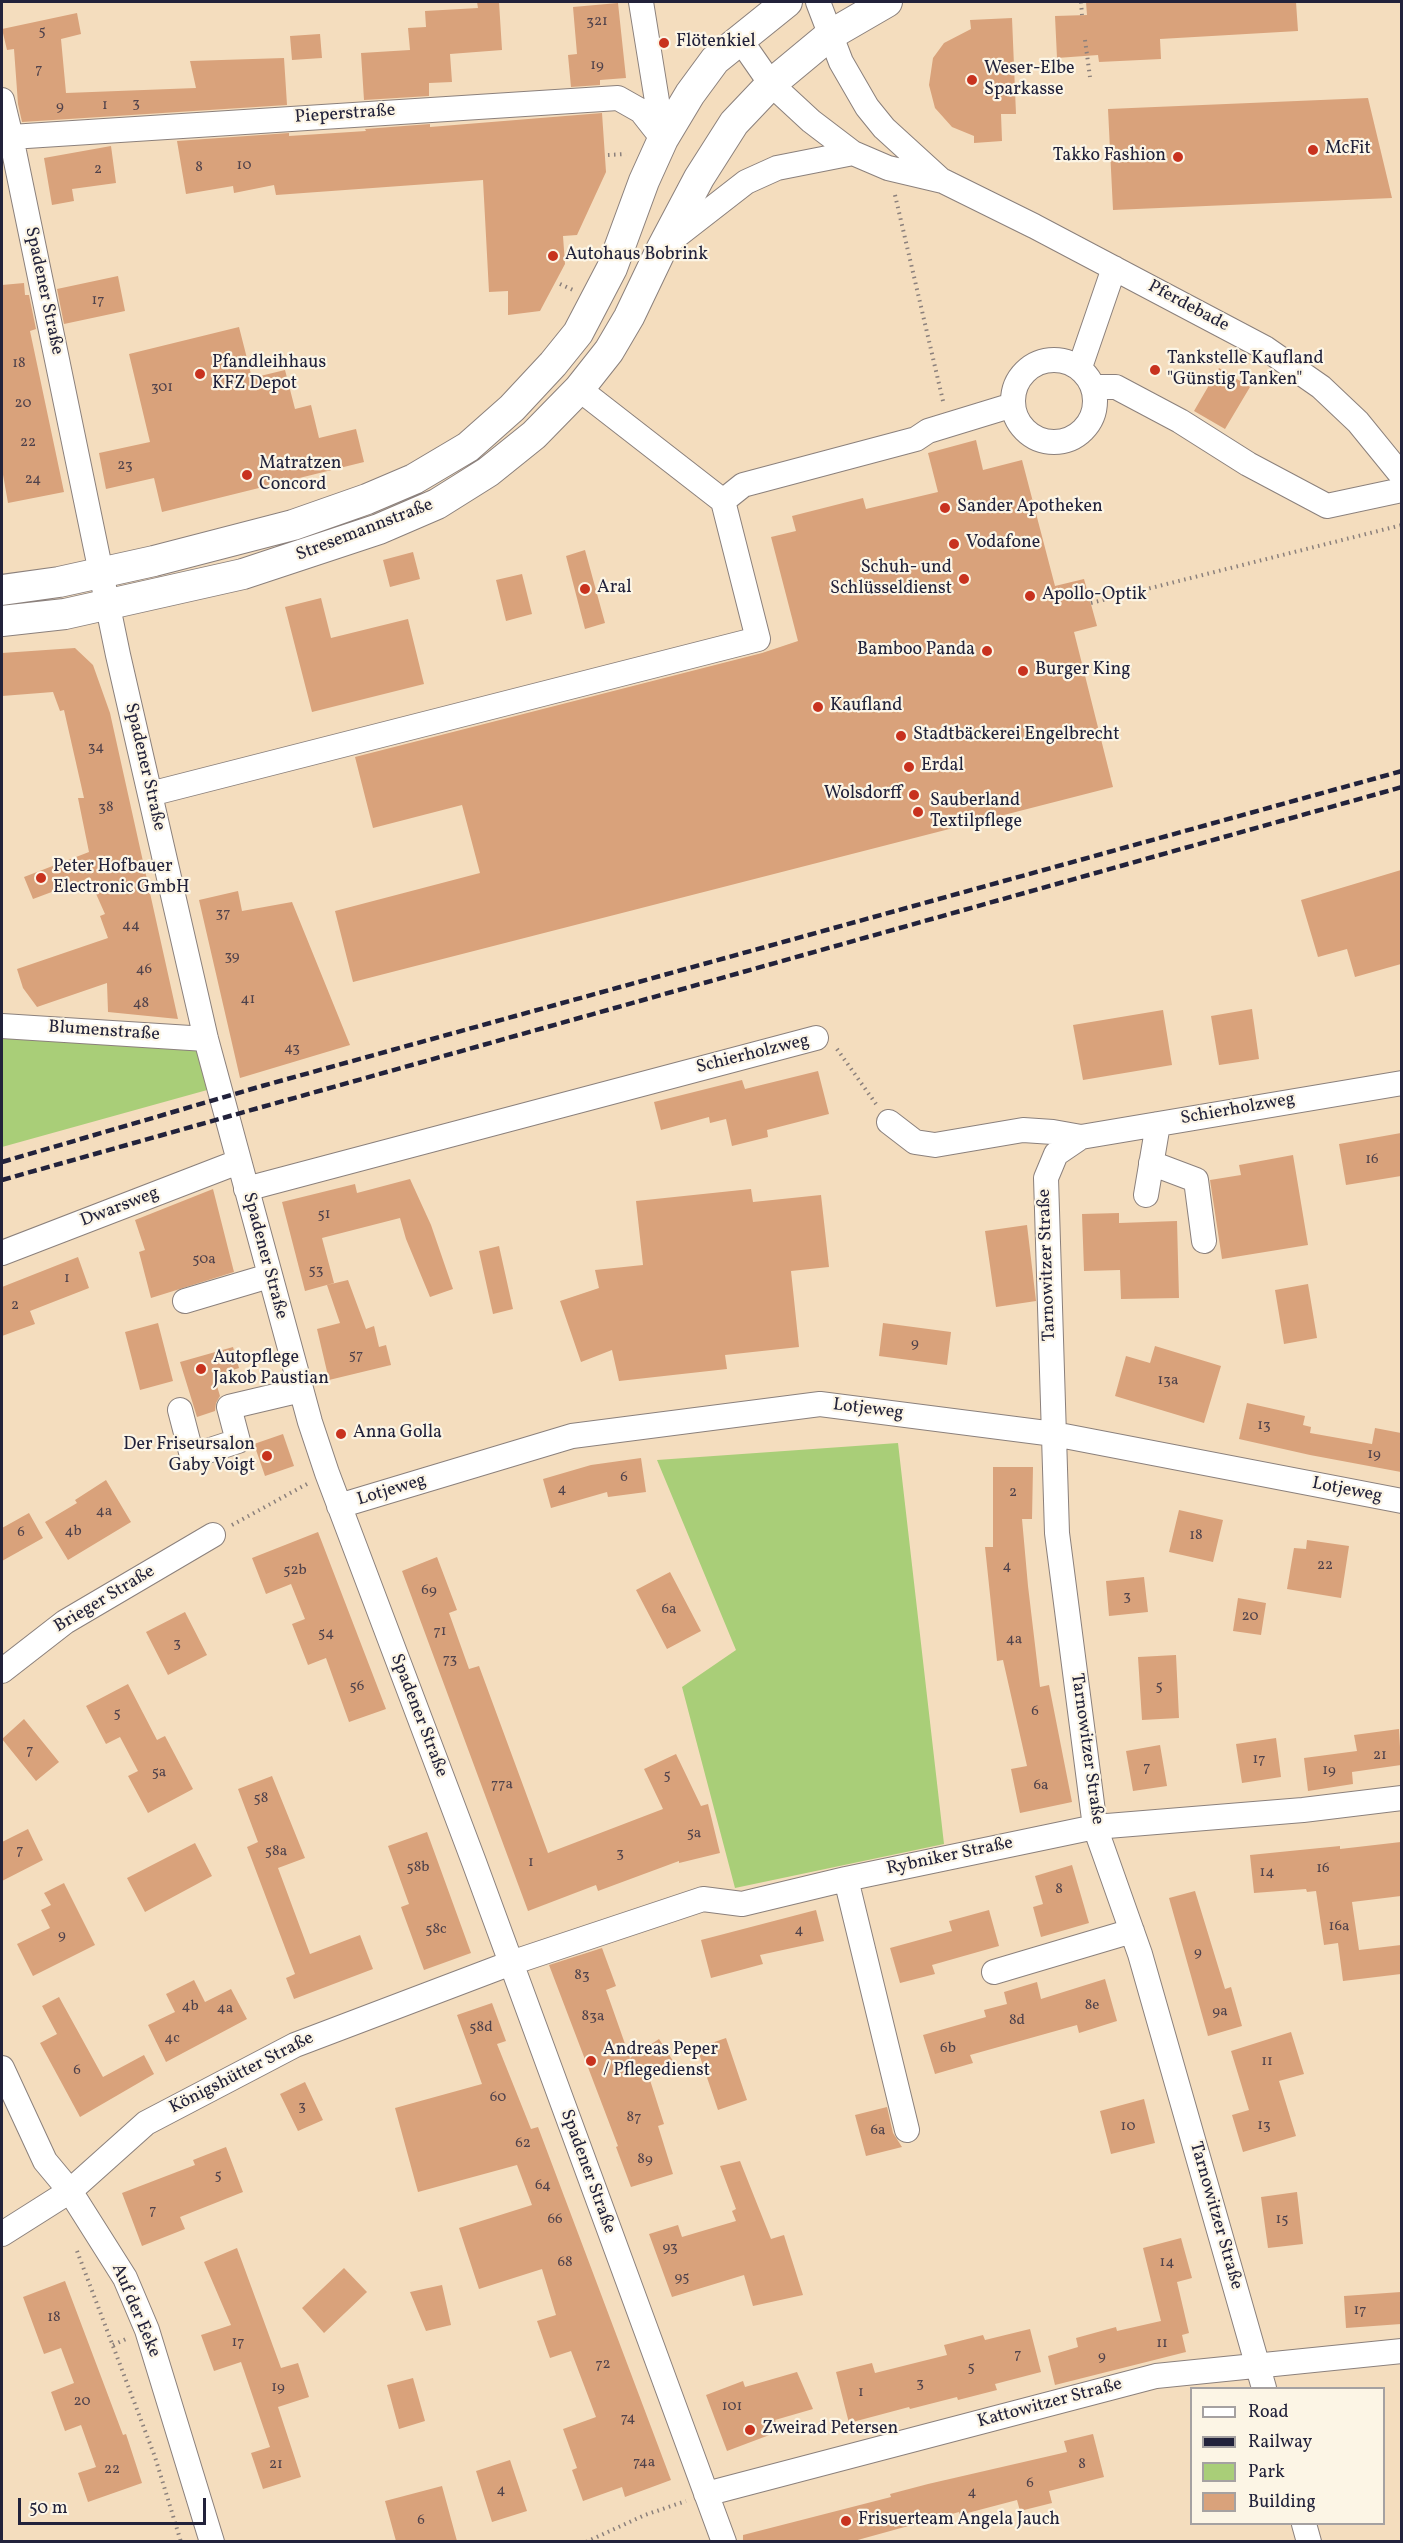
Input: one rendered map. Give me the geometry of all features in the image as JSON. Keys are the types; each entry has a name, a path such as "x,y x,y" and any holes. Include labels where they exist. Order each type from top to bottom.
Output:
{"main road":[{"name":"Stresemannstraße","path":"2,590 59,582 293,525 368,499 414,479 468,447 512,408 578,333 612,268 644,181 663,139 714,60 787,2"},
{"name":"Stresemannstraße","path":"2,621 65,614 254,571 379,529 437,504 511,455 579,389 609,351 629,318 699,178 727,133 771,84 830,34 887,2"}],"street":[{"path":"641,2 663,139"},
{"name":"Pferdebade","path":"818,2 841,62 873,114 884,128 943,181"},
{"name":"Pferdebade","path":"739,38 771,84 811,121 853,153 888,168 943,181 1265,348 1321,387 1358,422 1401,476"},
{"name":"Pieperstraße","path":"11,136 618,98 640,111 663,139"},
{"name":"Spadener Straße","path":"2,100 150,794 206,1039 301,1390 339,1506 511,1963 724,2541"},
{"path":"662,248 746,182 777,168 853,153"},
{"path":"1080,366 1114,268"},
{"path":"1057,358 1080,366 1095,387 1094,415 1083,432 1064,442 1037,440 1020,425 1013,405 1017,381 1033,363 1057,358"},
{"path":"1095,387 1116,387 1180,420 1248,464 1327,506 1401,490"},
{"path":"150,794 758,639 723,501 579,389"},
{"path":"723,501 742,485 916,439 928,431 1013,405"},
{"name":"Blumenstraße","path":"2,1026 206,1039"},
{"name":"Schierholzweg","path":"246,1189 816,1038"},
{"name":"Schierholzweg","path":"889,1122 915,1142 935,1145 1023,1130 1081,1137 1401,1083"},
{"path":"1146,1195 1158,1124"},
{"name":"Tarnowitzer Straße","path":"1081,1137 1056,1154 1046,1178 1057,1533 1095,1827 1132,1931 1261,2378"},
{"name":"Dwarsweg","path":"2,1253 238,1162"},
{"path":"1151,1163 1196,1180 1204,1241"},
{"path":"185,1301 269,1276"},
{"path":"180,1410 192,1456 238,1441 229,1407 301,1390"},
{"name":"Lotjeweg","path":"339,1506 572,1436 820,1404 1054,1434 1401,1501"},
{"name":"Brieger Straße","path":"2,1671 65,1622 213,1535"},
{"name":"Rybniker Straße","path":"511,1963 703,1899 742,1904 846,1879 1095,1827 1303,1810 1401,1798"},
{"path":"846,1879 907,2130"},
{"path":"994,1972 1132,1931"},
{"name":"Königshütter Straße","path":"2,2234 70,2191 146,2123 295,2045 511,1963"},
{"name":"Auf der Eeke","path":"2,2068 45,2161 70,2191 125,2278 147,2330 212,2541"},
{"name":"Kattowitzer Straße","path":"706,2494 1156,2376 1261,2378 1401,2351"},
{"path":"1305,2525 1309,2541"}],"path":[{"path":"1081,2 1082,15"},
{"path":"1085,40 1090,77"},
{"path":"608,155 627,154"},
{"path":"888,168 949,425"},
{"path":"1090,603 1401,525"},
{"name":"Schierholzweg","path":"816,1038 832,1043 889,1122"},
{"path":"213,1535 327,1473"},
{"path":"73,2241 155,2457 181,2541"},
{"path":"586,2541 645,2515 706,2494"}],"green space":[{"path":"2,1031 206,1043 218,1087 2,1147"},
{"path":"898,1443 944,1844 735,1888 682,1687 736,1650 657,1460"}],"building":[{"path":"477,2 499,2 502,50 450,54 452,82 429,83 429,96 364,100 361,53 410,50 408,28 426,27 425,11 478,8"},
{"path":"1086,2 1296,2 1298,31 1160,39 1161,59 1099,62 1098,55 1057,58 1055,16 1087,15"},
{"path":"618,3 626,78 600,80 600,85 571,87 568,55 577,54 573,7"},
{"path":"77,13 81,34 61,39 66,93 196,88 190,61 284,58 287,105 22,122 18,104 14,49 7,50 2,29"},
{"name":"Weser-Elbe Sparkasse","path":"1012,18 1016,114 1001,114 1002,141 974,143 974,136 952,127 935,108 929,85 933,58 944,43 971,29 970,20"},
{"path":"320,34 322,58 292,60 290,36"},
{"path":"1368,98 1392,198 1113,210 1108,109"},
{"path":"602,113 606,172 577,235 563,236 565,264 540,311 508,315 508,291 489,292 483,180 276,195 274,185 234,193 233,186 186,194 177,141 289,133 289,136 366,131 365,129 430,124 430,127"},
{"path":"111,146 116,183 72,189 74,201 52,205 44,158"},
{"path":"118,276 125,311 64,324 57,289"},
{"path":"24,283 25,295 29,295 36,329 30,331 64,492 8,503 2,469 2,285"},
{"path":"239,327 252,378 285,370 295,409 311,405 319,438 356,429 364,462 162,512 154,478 106,489 99,453 150,442 129,354"},
{"path":"1219,368 1250,387 1225,429 1194,411"},
{"name":"Kaufland","path":"976,440 983,470 1022,460 1055,586 1084,579 1097,626 1074,632 1113,787 353,982 335,911 480,873 462,805 373,828 355,757 762,653 798,641 771,537 796,531 792,516 863,498 866,509 938,492 928,453"},
{"name":"Aral","path":"585,550 605,623 585,629 566,556"},
{"path":"413,552 420,579 390,587 383,560"},
{"path":"522,574 532,614 506,621 496,580"},
{"path":"321,598 331,638 408,619 424,684 312,712 285,607"},
{"path":"75,648 93,665 110,713 178,1019 108,1012 107,983 37,1007 23,988 17,969 108,938 100,916 105,914 89,878 33,899 24,877 89,852 78,798 84,798 64,710 60,711 53,692 2,696 2,653"},
{"path":"1401,870 1401,964 1355,977 1347,949 1318,957 1301,900"},
{"path":"238,891 242,911 292,902 350,1045 240,1078 199,900"},
{"path":"1252,1009 1259,1059 1219,1065 1211,1016"},
{"path":"1163,1010 1172,1065 1083,1080 1073,1025"},
{"path":"818,1071 829,1114 767,1130 768,1137 732,1146 726,1119 710,1123 709,1117 661,1130 654,1102 742,1080 745,1089"},
{"path":"1401,1133 1401,1176 1346,1185 1339,1144"},
{"path":"1293,1155 1308,1245 1222,1259 1210,1180 1241,1175 1239,1165"},
{"path":"410,1179 431,1225 453,1289 430,1297 406,1239 400,1218 322,1238 334,1283 305,1291 282,1202 355,1184 357,1193"},
{"path":"213,1189 234,1272 151,1298 139,1252 145,1250 135,1220"},
{"path":"751,1189 753,1202 821,1195 829,1267 791,1271 799,1347 725,1355 727,1369 619,1381 612,1350 581,1362 560,1301 599,1288 595,1270 643,1265 636,1201"},
{"path":"1119,1213 1119,1223 1177,1221 1179,1298 1121,1299 1120,1270 1084,1271 1082,1214"},
{"path":"1027,1225 1036,1301 996,1307 985,1231"},
{"path":"499,1246 513,1309 493,1314 479,1251"},
{"path":"78,1257 89,1288 30,1311 35,1324 2,1336 2,1287"},
{"path":"348,1280 366,1329 374,1326 379,1347 386,1345 391,1365 329,1380 317,1329 340,1323 327,1285"},
{"path":"1308,1284 1317,1338 1284,1344 1275,1290"},
{"path":"158,1323 173,1381 140,1390 125,1332"},
{"path":"883,1323 951,1332 947,1365 879,1356"},
{"path":"1155,1346 1221,1366 1204,1423 1115,1396 1126,1356 1150,1363"},
{"path":"233,1347 239,1368 214,1376 220,1396 215,1411 197,1417 180,1362"},
{"path":"1247,1403 1305,1416 1303,1425 1311,1427 1310,1433 1372,1444 1375,1428 1401,1433 1401,1472 1239,1439"},
{"path":"283,1434 294,1466 265,1476 254,1444"},
{"path":"641,1458 646,1492 608,1497 607,1492 551,1508 543,1479 591,1465"},
{"path":"993,1467 1033,1467 1032,1519 1022,1519 1028,1586 1040,1687 1049,1685 1072,1802 1020,1813 1011,1769 1027,1766 1003,1660 997,1661 985,1547 993,1547"},
{"path":"106,1480 131,1522 68,1560 45,1522 77,1503 75,1500"},
{"path":"1179,1510 1223,1520 1213,1562 1169,1552"},
{"path":"29,1513 43,1538 2,1561 2,1528"},
{"path":"318,1532 386,1709 349,1722 326,1658 308,1665 292,1624 305,1619 291,1584 266,1594 252,1558"},
{"path":"1307,1540 1349,1546 1341,1598 1287,1589 1294,1548 1306,1549"},
{"path":"437,1557 457,1610 449,1613 469,1669 479,1666 548,1853 663,1809 644,1769 676,1754 701,1806 708,1804 720,1853 679,1863 679,1861 598,1891 596,1885 528,1911 402,1571"},
{"path":"670,1572 701,1631 667,1649 636,1590"},
{"path":"1144,1577 1148,1612 1109,1616 1106,1581"},
{"path":"1238,1598 1266,1603 1261,1635 1233,1631"},
{"path":"185,1612 207,1655 168,1675 146,1632"},
{"path":"1176,1655 1179,1718 1142,1720 1138,1657"},
{"path":"128,1684 157,1740 165,1736 193,1789 148,1813 128,1776 138,1771 120,1737 106,1744 86,1706"},
{"path":"24,1719 59,1762 36,1781 2,1739"},
{"path":"1399,1729 1401,1765 1352,1772 1353,1784 1308,1791 1304,1758 1357,1751 1354,1735"},
{"path":"1276,1738 1281,1777 1242,1783 1236,1744"},
{"path":"1160,1745 1167,1786 1133,1791 1126,1751"},
{"path":"272,1776 305,1858 278,1868 310,1954 360,1935 373,1969 294,1999 286,1978 295,1974 247,1847 258,1842 238,1789"},
{"path":"28,1829 43,1860 2,1881 2,1842"},
{"path":"427,1832 471,1953 424,1970 401,1907 409,1904 388,1846"},
{"path":"1401,1842 1401,1896 1352,1902 1359,1950 1401,1945 1401,1974 1343,1981 1338,1943 1324,1945 1316,1891 1307,1892 1306,1889 1254,1893 1250,1855"},
{"path":"195,1843 212,1876 145,1912 127,1878"},
{"path":"1072,1865 1089,1923 1041,1937 1033,1907 1043,1904 1035,1876"},
{"path":"64,1883 95,1945 33,1976 17,1944 50,1928 41,1910 51,1905 44,1893"},
{"path":"1195,1891 1225,1989 1231,1987 1242,2026 1208,2036 1169,1898"},
{"path":"816,1910 824,1941 760,1955 763,1964 711,1978 701,1940"},
{"path":"989,1910 999,1946 932,1965 935,1974 900,1983 890,1948 952,1931 949,1921"},
{"path":"602,1948 616,1986 606,1990 630,2058 659,2039 675,2064 650,2080 664,2124 658,2126 673,2174 631,2187 616,2147 618,2146 549,1965"},
{"path":"1105,1979 1117,2021 1079,2033 1077,2025 970,2055 973,2063 935,2074 923,2035 986,2017 984,2010 1007,2004 1004,1992 1037,1982 1041,1999"},
{"path":"194,1980 205,2002 231,1989 247,2019 166,2062 148,2025 175,2012 166,1994"},
{"path":"59,1997 103,2077 144,2055 154,2074 80,2117 40,2043 57,2034 42,2006"},
{"path":"492,2003 506,2041 497,2044 531,2129 538,2127 671,2480 625,2497 622,2487 583,2501 572,2470 577,2468 563,2429 596,2417 571,2351 550,2358 537,2321 556,2315 542,2269 479,2289 459,2228 532,2205 517,2165 418,2192 395,2108 482,2084 457,2015"},
{"path":"1291,2032 1304,2074 1279,2081 1296,2136 1243,2152 1232,2115 1249,2110 1231,2051"},
{"path":"726,2038 747,2100 718,2110 697,2048"},
{"path":"305,2082 323,2120 298,2131 280,2094"},
{"path":"1144,2099 1155,2143 1111,2154 1100,2111"},
{"path":"887,2107 893,2133 902,2147 866,2156 855,2115"},
{"path":"226,2147 243,2192 180,2217 185,2229 142,2246 122,2193 195,2165 193,2160"},
{"path":"740,2161 771,2239 784,2235 803,2295 753,2306 744,2275 672,2297 649,2234 678,2225 682,2237 736,2221 732,2211 736,2209 720,2166"},
{"path":"1297,2192 1303,2244 1268,2248 1261,2197"},
{"path":"1181,2238 1192,2278 1177,2282 1189,2333 1182,2335 1186,2352 1055,2385 1048,2356 1078,2347 1076,2338 1116,2327 1117,2331 1161,2321 1143,2248"},
{"path":"237,2248 281,2368 298,2363 309,2397 278,2407 301,2477 263,2489 251,2453 270,2447 241,2362 214,2371 201,2335 231,2325 204,2262"},
{"path":"344,2268 367,2292 324,2333 302,2308"},
{"path":"65,2281 123,2435 126,2434 142,2483 88,2502 78,2473 96,2467 81,2425 65,2431 51,2392 74,2383 61,2348 44,2354 23,2297"},
{"path":"442,2285 451,2325 426,2331 410,2292"},
{"path":"1401,2292 1401,2324 1346,2328 1344,2296"},
{"path":"1030,2329 1041,2372 995,2384 997,2390 958,2400 957,2397 910,2409 909,2407 849,2423 836,2372 872,2363 875,2373 947,2355 944,2345 983,2335 985,2340"},
{"path":"797,2372 813,2409 775,2420 780,2431 727,2451 706,2395 743,2381 745,2387"},
{"path":"413,2378 425,2421 399,2429 387,2385"},
{"path":"1093,2434 1104,2477 1049,2491 1052,2503 1020,2511 1017,2500 960,2515 959,2512 854,2541 743,2541 743,2535 891,2497 890,2494 1067,2452 1064,2441"},
{"path":"510,2460 527,2511 492,2522 476,2471"},
{"path":"442,2486 457,2541 396,2541 385,2501"}],"railway":[{"path":"2,1162 262,1086 1402,771"},
{"path":"2,1180 1402,787"}],"place":[{"name":"Flötenkiel","path":"664,43"},
{"name":"Weser-Elbe Sparkasse","path":"972,80"},
{"name":"McFit","path":"1313,150"},
{"name":"Takko Fashion","path":"1178,157"},
{"name":"Autohaus Bobrink","path":"553,256"},
{"name":"Tankstelle Kaufland \"Günstig Tanken\"","path":"1155,370"},
{"name":"Pfandleihhaus KFZ Depot","path":"200,374"},
{"name":"Matratzen Concord","path":"247,475"},
{"name":"Sander Apotheken","path":"945,508"},
{"name":"Vodafone","path":"954,544"},
{"name":"Schuh- und Schlüsseldienst","path":"964,579"},
{"name":"Aral","path":"585,589"},
{"name":"Apollo-Optik","path":"1030,596"},
{"name":"Bamboo Panda","path":"987,651"},
{"name":"Burger King","path":"1023,671"},
{"name":"Kaufland","path":"818,707"},
{"name":"Stadtbäckerei Engelbrecht","path":"901,736"},
{"name":"Erdal","path":"909,767"},
{"name":"Wolsdorff","path":"914,795"},
{"name":"Sauberland Textilpflege","path":"918,812"},
{"name":"Peter Hofbauer Electronic GmbH","path":"41,878"},
{"name":"Autopflege Jakob Paustian","path":"201,1369"},
{"name":"Anna Golla","path":"341,1434"},
{"name":"Der Friseursalon Gaby Voigt","path":"267,1456"},
{"name":"Andreas Peper / Pflegedienst","path":"591,2061"},
{"name":"Zweirad Petersen","path":"750,2430"},
{"name":"Frisuerteam Angela Jauch","path":"846,2521"}]}
